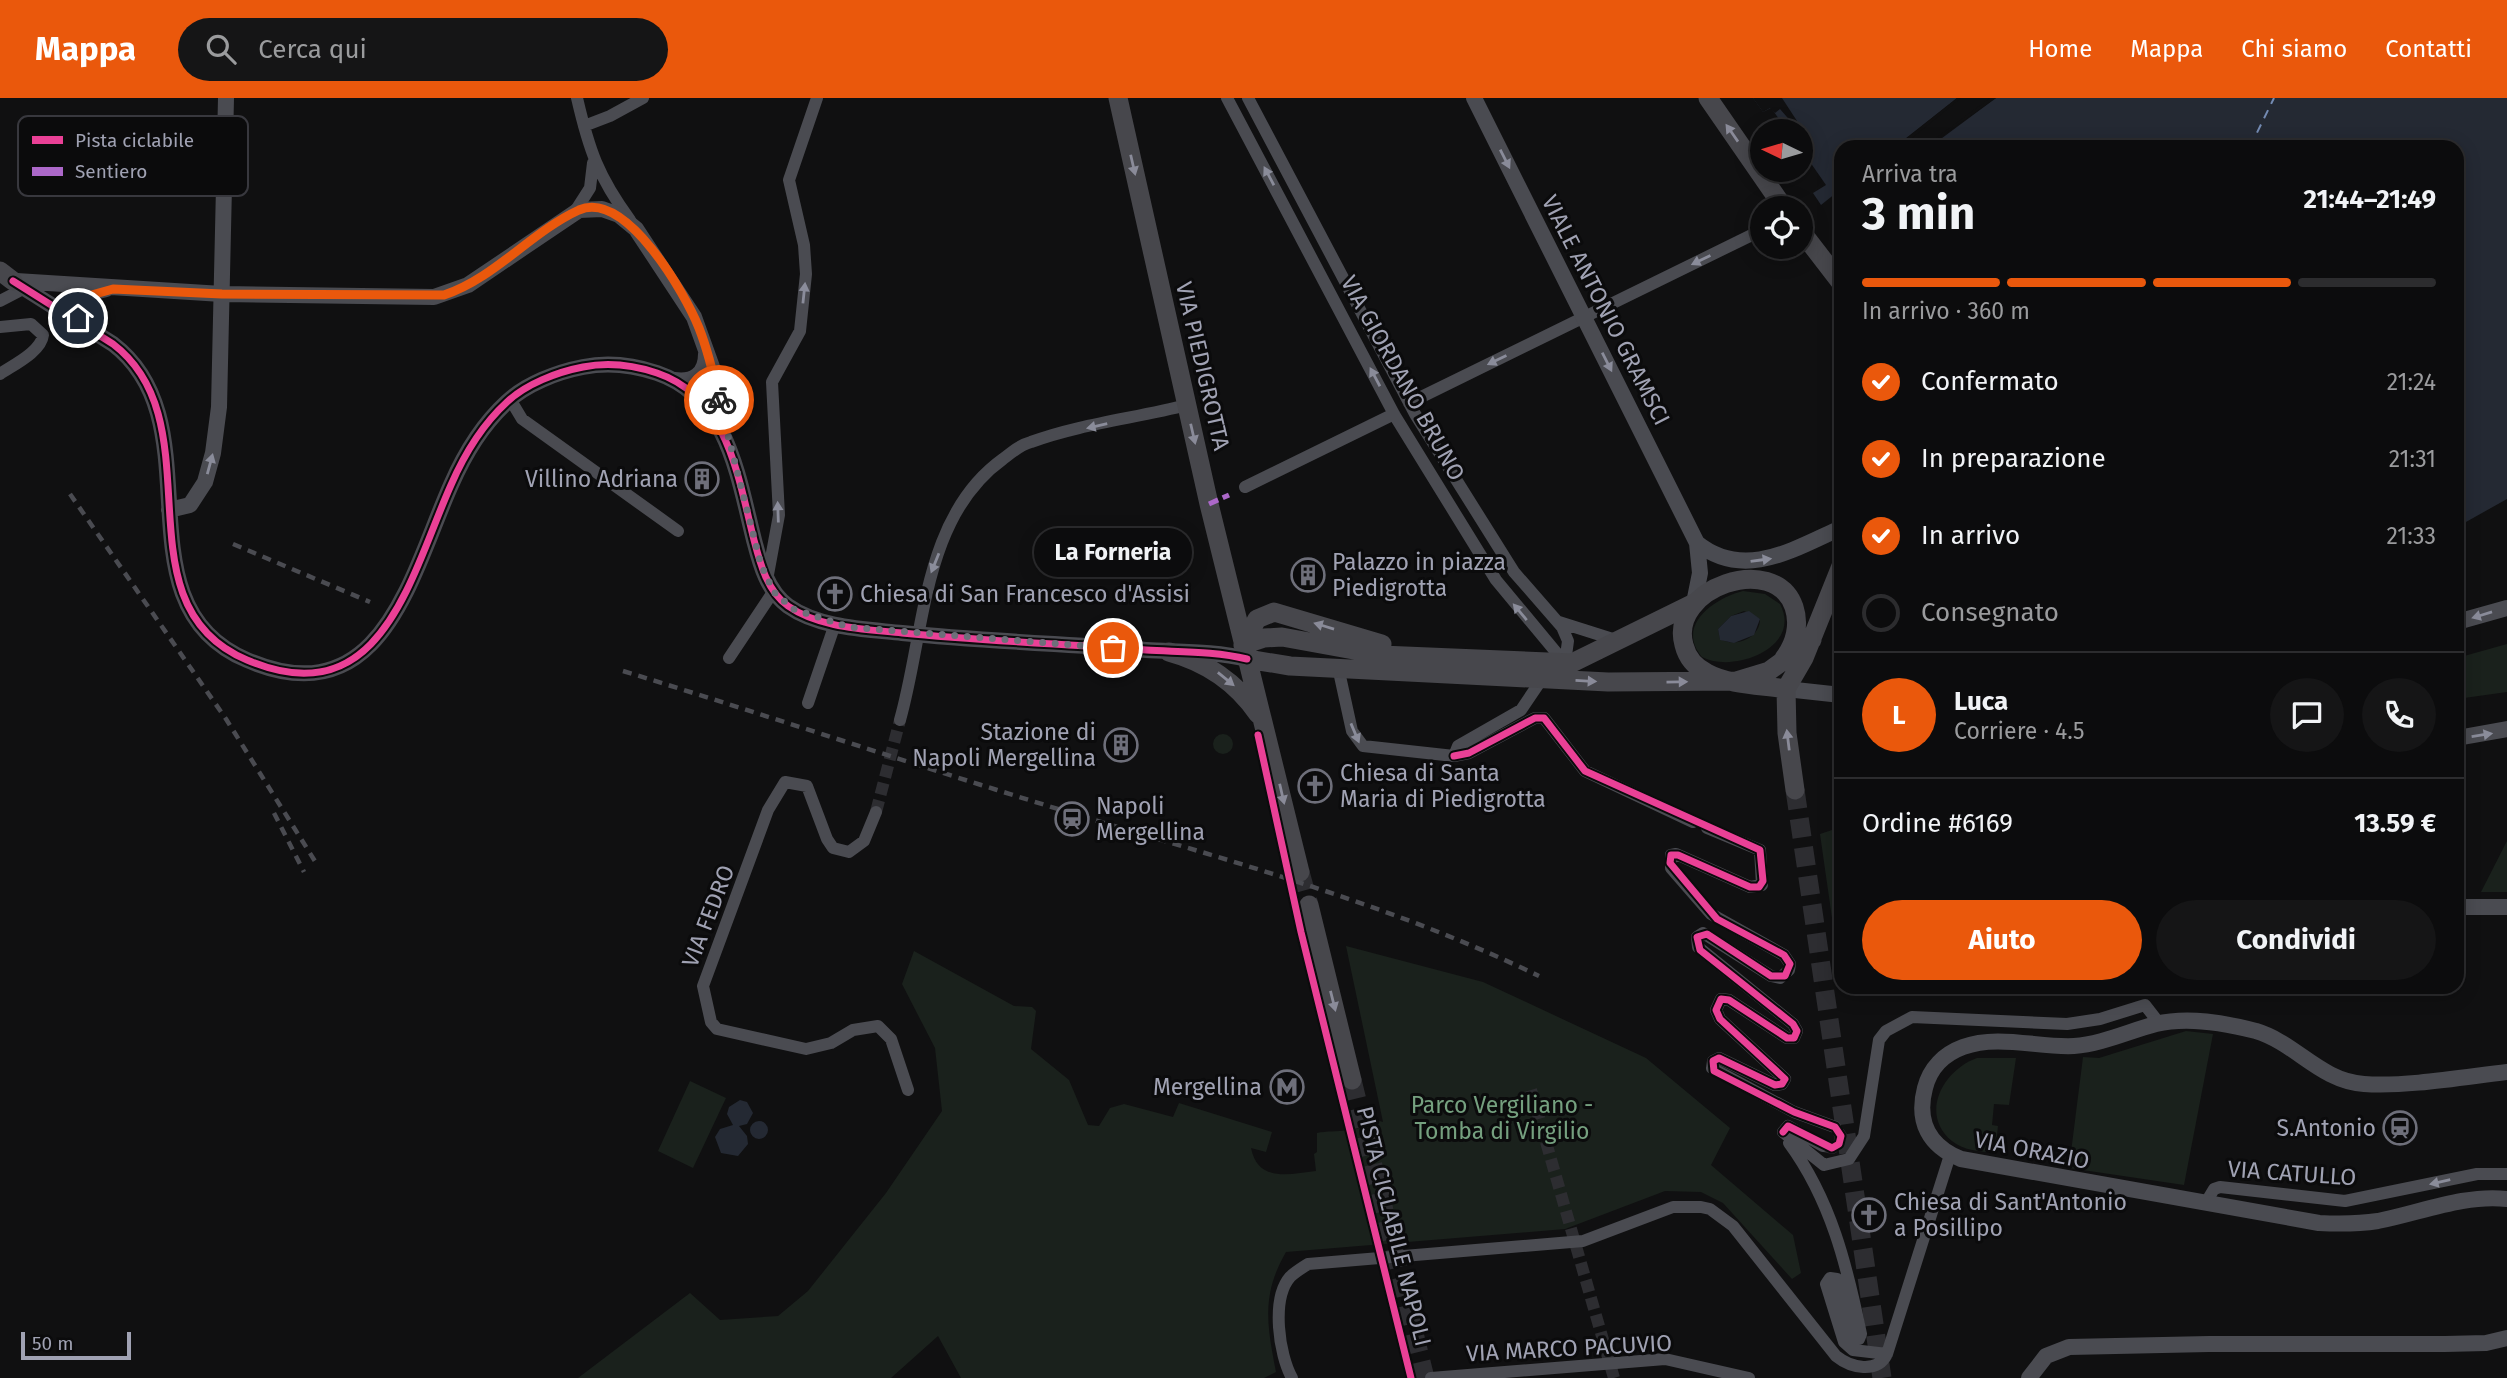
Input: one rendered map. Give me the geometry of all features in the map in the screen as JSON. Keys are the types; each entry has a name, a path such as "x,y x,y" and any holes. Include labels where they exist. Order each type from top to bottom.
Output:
{"main road":[{"name":"VIA PIEDIGROTTA","path":"1118,98 1245,652 1267,731 1300,873"},
{"path":"1708,98 1776,196"},
{"path":"1813,247 1834,274"},
{"path":"1245,652 1270,637 1314,641 1375,654 1555,671 1585,659 1694,603 1717,588 1752,580 1779,588 1789,596 1812,640"},
{"path":"1795,790 1787,733 1786,689 1812,640 1834,584"},
{"path":"1694,603 1683,626 1682,639 1689,657 1708,674 1786,689"},
{"path":"1781,662 1795,635 1795,608"},
{"path":"1245,652 1257,619 1266,613 1275,612 1437,659"},
{"path":"1245,652 1272,665 1304,667 1555,671 1736,681 1759,676 1812,640"},
{"path":"1304,667 1319,655 1320,648 1314,641"},
{"path":"1169,652 1196,661 1222,676 1246,698 1267,731"},
{"path":"1308,905 1352,1080"}],"street":[{"path":"226,98 226,116"},
{"path":"577,98 592,156 609,192 688,307 706,348 728,443 770,586 793,609 835,624 920,635 1213,655 1245,652"},
{"path":"583,126 610,116 643,98"},
{"path":"729,658 770,586 779,515 772,382 800,331 806,274 802,233 790,195 789,180 817,98"},
{"name":"VIA GIORDANO BRUNO","path":"1227,98 1394,414 1555,671"},
{"path":"1248,98 1409,403 1514,572 1559,622 1568,642 1555,671 1526,706 1458,746 1454,756"},
{"name":"VIALE ANTONIO GRAMSCI","path":"1474,98 1697,543"},
{"path":"573,214 590,188 592,156"},
{"path":"169,510 183,509 195,500 205,482 213,453 219,407 224,196"},
{"path":"13,280 222,294 444,295 468,285 586,208 607,210 636,229"},
{"path":"1409,403 1750,236"},
{"path":"13,280 127,354 154,392 163,425 169,510 178,579 194,615 221,645 245,660 277,670 305,672 340,665 362,653 396,615 453,481 473,444 510,399 555,374 598,365 629,366 674,380 688,381 701,373 706,362 706,348"},
{"path":"0,301 13,280"},
{"path":"79,323 79,310 88,296 101,290 122,289"},
{"path":"0,327 31,324 43,335 37,348 0,374"},
{"path":"674,380 701,401 720,425 728,443"},
{"path":"510,399 522,419 678,531"},
{"path":"900,720 932,571 961,504 980,477 1031,442 1187,405"},
{"path":"1245,486 1394,414"},
{"path":"1697,543 1711,553 1730,559 1760,561 1834,531"},
{"path":"1694,603 1700,573 1697,543"},
{"path":"2464,620 2507,608"},
{"path":"1559,622 1620,641"},
{"path":"808,703 835,624"},
{"path":"1338,667 1352,731 1359,743 1370,749 1454,756 1469,753 1542,718 1548,721 1571,758 1585,771 1693,822"},
{"path":"1786,689 1834,694"},
{"path":"2464,737 2507,729"},
{"name":"VIA FEDRO","path":"876,812 864,841 849,852 833,848 807,786 785,782 768,810 703,986 711,1022 717,1029 751,1038 806,1049 831,1043 853,1030 878,1026 891,1039 908,1090"},
{"path":"1707,828 1760,850 1762,884 1750,887 1676,854 1671,855 1671,868 1711,914 1784,955 1790,964 1789,970 1780,978 1771,976 1703,933 1697,937 1698,947 1793,1024 1797,1031 1794,1038 1787,1038 1729,1000 1721,999 1716,1007 1717,1017 1784,1079 1782,1084 1775,1085 1719,1058 1713,1061 1713,1068 1794,1112 1835,1127"},
{"path":"2464,907 2507,907"},
{"path":"1783,1132 1827,1166 1849,1159 1861,1145 1879,1040 1886,1031 1906,1019 1918,1017 2076,1023 2145,1005 2159,1023"},
{"name":"VIA ORAZIO","path":"2507,1072 2375,1084 2352,1083 2330,1076 2284,1043 2256,1031 2196,1021 2159,1023 2075,1046 1980,1042 1950,1053 1929,1076 1923,1106 1928,1136 1950,1155 1994,1168 2319,1223 2346,1225 2482,1198 2507,1199"},
{"path":"1783,1132 1784,1127 1789,1126 1823,1146"},
{"path":"1783,1132 1821,1196 1848,1272 1861,1334 1859,1339 1853,1339 1850,1333 1837,1279 1830,1278 1826,1284 1844,1342 1853,1350 1887,1354"},
{"path":"1292,1378 1282,1357 1279,1332 1281,1300 1289,1278 1308,1264 1583,1241 1685,1206 1710,1209 1733,1226 1844,1362 1863,1367 1875,1365 1887,1354 1950,1155"},
{"name":"VIA CATULLO","path":"2205,1204 2214,1189 2220,1187 2345,1201 2382,1196 2477,1174 2507,1174"},
{"path":"2029,1378 2046,1356 2069,1347 2445,1344 2486,1343 2507,1338"},
{"name":"VIA MARCO PACUVIO","path":"1431,1378 1665,1359 1749,1378"}],"green space":[{"path":"1743,591 1765,594 1780,604 1785,619 1782,633 1774,644 1762,653 1747,659 1731,662 1702,657 1695,645 1693,634 1696,624 1711,607","holes":["1744,611 1760,619 1756,631 1746,640 1726,642 1720,639 1718,629 1731,616"]},
{"path":"2507,644 2507,692 2464,698 2464,656"},
{"path":"1223,734 1230,737 1233,744 1230,751 1223,754 1216,751 1213,744 1216,737"},
{"path":"1834,829 1834,932 1820,834"},
{"path":"2507,841 2507,892 2481,892"},
{"name":"Parco Vergiliano - Tomba di Virgilio","path":"1346,946 1483,982 1646,1058 1730,1128 1711,1165 1793,1235 1801,1273 1792,1279 1723,1203 1701,1192 1665,1191 1565,1229 1286,1252 1269,1296 1270,1339 1276,1372 1264,1378 961,1378 938,1336 891,1378 578,1378 690,1293 720,1320 778,1316 808,1291 886,1193 942,1111 935,1048 902,984 914,951 1014,1006 1032,1007 1036,1011 1031,1049 1069,1080 1088,1125 1099,1126 1110,1108 1124,1104 1173,1117 1179,1103 1272,1132 1266,1152 1251,1148 1260,1167 1276,1174 1286,1174 1316,1171 1314,1154 1317,1152 1317,1133 1354,1129 1373,1119 1383,1122"},
{"path":"2186,1031 2213,1034 2184,1185 2069,1168 2083,1057 2099,1058"},
{"path":"1977,1058 2016,1058 2009,1105 1994,1104 1992,1125 1998,1126 1995,1153 1972,1150 1952,1141 1942,1130 1937,1118 1936,1106 1945,1082 1954,1072"},
{"path":"690,1081 726,1098 693,1168 658,1151"}],"shaded area":[{"path":"1753,98 1957,98 1904,140 1834,140 1834,195 1821,205 1813,193 1826,185 1813,166 1813,119 1779,119 1771,108 1763,112"},
{"path":"1996,98 2507,98 2507,499 2464,523 2464,140 1939,140"},
{"path":"1749,611 1760,619 1754,635 1734,643 1720,640 1718,629 1731,616"},
{"path":"740,1100 747,1102 753,1113 747,1124 739,1126 747,1136 748,1144 738,1156 721,1153 715,1137 720,1129 733,1125 727,1114 729,1107"},
{"path":"759,1121 765,1124 768,1130 765,1136 759,1139 753,1136 750,1130 753,1124"}],"pier":[{"path":"1753,98 1782,98 1796,119 1789,119 1780,109 1775,113 1770,108 1763,112"},
{"path":"1957,98 1961,98 1910,140 1904,140"},
{"path":"1990,98 1996,98 1936,140 1933,140"}],"ferry route":[{"path":"2253,140 2274,98"}],"tunnel":[{"path":"876,812 900,720"},
{"path":"1795,790 1882,1378"},
{"path":"1300,872 1309,905"},
{"path":"1352,1080 1425,1378"},
{"path":"1531,1090 1614,1378"},
{"path":"1823,1146 1832,1148 1839,1144 1841,1136 1835,1127"}],"railway":[{"path":"70,494 226,719 318,866"},
{"path":"233,544 370,602"},
{"path":"623,671 1367,905 1483,950 1539,976"},
{"path":"274,813 304,872"}],"marked path":[{"path":"1209,504 1229,495"}],"cycle path":[{"path":"13,281 113,344 143,378 160,419 174,556 185,598 207,634 247,660 293,673 330,670 360,654 385,628 404,595 456,474 490,420 523,390 563,372 592,365 630,366 648,370 681,384 700,400 715,420 735,466 765,576 781,600 800,613 828,623 873,630 1210,653 1247,659"},
{"path":"1454,756 1469,753 1535,718 1544,718 1585,771 1760,850 1763,881 1759,887 1750,887 1678,855 1671,855 1670,863 1717,919 1784,955 1790,964 1785,976 1771,976 1707,934 1697,937 1700,950 1793,1024 1797,1031 1794,1038 1787,1038 1729,1000 1721,999 1716,1010 1720,1019 1785,1079 1782,1084 1775,1085 1719,1058 1713,1061 1714,1071 1794,1112 1835,1127 1841,1136 1839,1144 1832,1148 1788,1126 1783,1132"},
{"name":"PISTA CICLABILE NAPOLI","path":"1258,735 1301,932 1411,1378"}],"way so far":[{"path":"719,400 761,565 774,592 793,609 849,627 920,635 1113,648"}],"place":[{"name":"Villino Adriana","path":"702,479"},
{"name":"Palazzo in piazza Piedigrotta","path":"1308,575"},
{"name":"Chiesa di San Francesco d'Assisi","path":"835,594"},
{"name":"La Forneria","path":"1113,648"},
{"name":"Stazione di Napoli Mergellina","path":"1121,745"},
{"name":"Chiesa di Santa Maria di Piedigrotta","path":"1315,786"},
{"name":"Napoli Mergellina","path":"1072,819"},
{"name":"Mergellina","path":"1287,1087"},
{"name":"S.Antonio","path":"2400,1128"},
{"name":"Chiesa di Sant'Antonio a Posillipo","path":"1869,1215"}],"route":[{"path":"78,318 80,306 88,296 104,289 222,294 416,297 444,295 468,285 573,214 583,209 596,208 620,215 636,229 681,295 699,327 719,400"}]}
